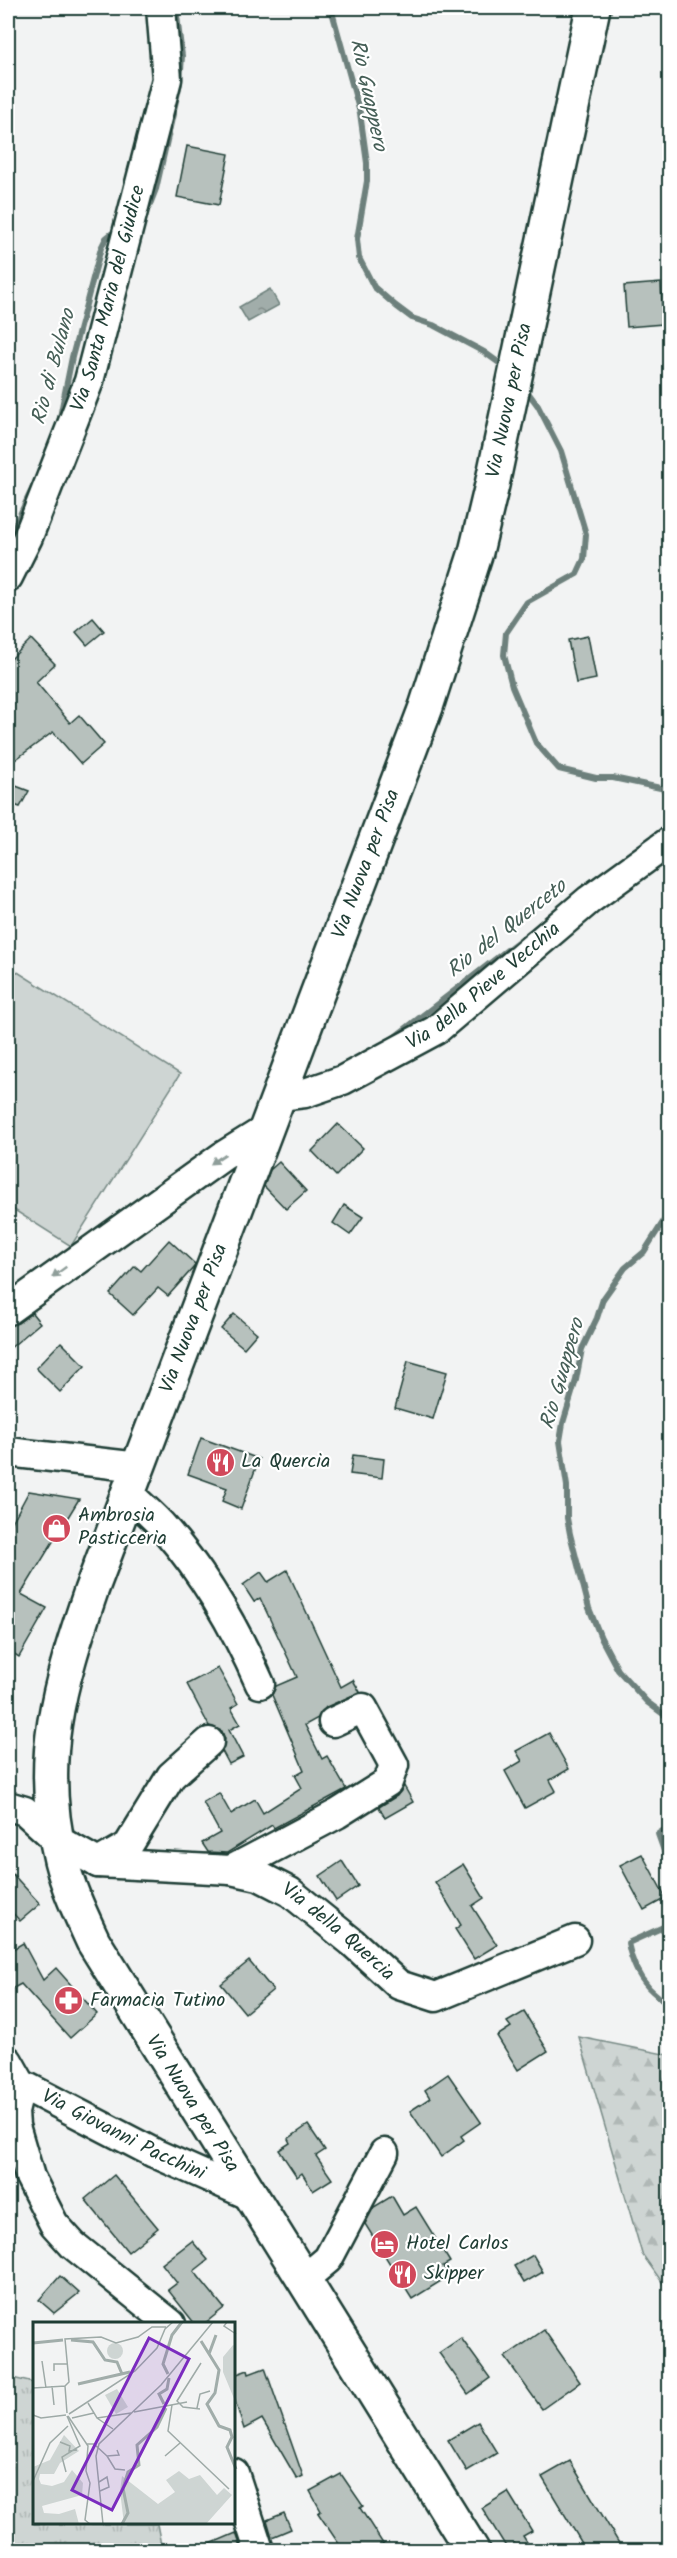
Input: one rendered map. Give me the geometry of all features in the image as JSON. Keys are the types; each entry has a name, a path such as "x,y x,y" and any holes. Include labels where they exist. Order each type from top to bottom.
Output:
{"main road":[{"name":"Via Nuova per Pisa","path":"472,2550 93,1941 70,1888 57,1840 50,1793 49,1764 52,1732 66,1663 91,1591 426,707 476,552 593,8"}],"street":[{"name":"Via Santa Maria del Giudice","path":"8,577 28,537 89,381 167,79 161,8"},
{"name":"Via della Pieve Vecchia","path":"279,1096 305,1093 343,1080 436,1030 589,900 669,842"},
{"path":"8,1310 223,1156 268,1128"},
{"path":"8,1452 134,1480 232,1626 260,1684"},
{"path":"231,1870 337,1814 388,1782 394,1765 363,1708 333,1722"},
{"path":"98,1863 128,1846 171,1776 209,1742"},
{"name":"Via della Quercia","path":"8,1806 25,1811 57,1840 98,1863 231,1870 259,1876 290,1892 352,1942 399,1985 436,1997 575,1940"},
{"path":"14,2073 15,2126 30,2177 54,2224 73,2244 169,2322"},
{"name":"Via Giovanni Pacchini","path":"14,2073 162,2157 250,2196"},
{"path":"303,2280 328,2259 384,2153"},
{"path":"236,2479 259,2550"}],"green space":[{"path":"8,966 180,1074 71,1246 8,1206"},
{"path":"579,2037 669,2055 669,2292 642,2254"},
{"path":"8,2377 33,2383 33,2525 157,2525 162,2550 8,2550"}],"water":[{"path":"270,289 279,305 248,322 239,307"}],"building":[{"path":"187,146 229,154 219,205 177,197"},
{"path":"661,283 663,324 627,327 624,286"},
{"path":"93,618 104,631 87,645 76,632"},
{"path":"588,636 596,679 576,683 568,640"},
{"path":"31,639 55,664 36,682 70,723 79,715 104,744 81,764 53,732 8,765 8,662"},
{"path":"8,783 29,791 20,807 8,803"},
{"path":"338,1124 363,1148 336,1176 312,1151"},
{"path":"279,1162 306,1191 286,1209 264,1186 270,1170"},
{"path":"344,1205 363,1217 350,1235 333,1223"},
{"path":"169,1240 195,1264 194,1267 168,1296 158,1288 133,1315 110,1294 135,1266 141,1271"},
{"path":"32,1313 40,1323 8,1350 8,1326 18,1323"},
{"path":"234,1314 257,1333 244,1348 221,1329"},
{"path":"61,1342 85,1366 60,1392 36,1368"},
{"path":"408,1361 447,1372 433,1419 395,1408"},
{"path":"201,1438 259,1459 241,1509 222,1501 227,1488 188,1474"},
{"path":"353,1455 384,1459 382,1478 350,1474"},
{"path":"29,1491 79,1499 21,1594 47,1608 19,1657 8,1650 8,1530"},
{"path":"287,1570 341,1687 353,1680 360,1692 326,1707 318,1718 305,1725 322,1759 327,1756 346,1789 274,1828 272,1825 227,1853 208,1852 202,1843 220,1833 203,1802 219,1793 231,1814 255,1799 263,1813 302,1788 295,1775 304,1770 272,1695 276,1686 297,1677 260,1598 254,1602 243,1585 261,1572 268,1582"},
{"path":"218,1668 238,1704 231,1708 240,1724 229,1730 243,1757 229,1764 222,1751 225,1739 222,1731 209,1726 187,1684"},
{"path":"549,1733 569,1769 550,1780 556,1791 525,1808 505,1771 522,1761 516,1751"},
{"path":"404,1786 413,1802 385,1818 379,1807 397,1796"},
{"path":"642,1854 666,1898 644,1910 620,1865"},
{"path":"342,1861 358,1886 336,1901 320,1876"},
{"path":"463,1864 484,1898 472,1906 497,1945 474,1959 455,1929 461,1925 435,1882"},
{"path":"8,1869 40,1904 20,1921 8,1908"},
{"path":"23,1943 43,1980 56,1968 97,2014 70,2038 21,1984 8,1991 8,1952"},
{"path":"249,1961 273,1990 245,2013 221,1984"},
{"path":"524,2012 548,2051 518,2070 497,2036 511,2027 507,2022"},
{"path":"448,2074 481,2122 461,2136 464,2140 441,2157 410,2111 430,2098 425,2090"},
{"path":"308,2125 325,2150 316,2156 332,2179 313,2191 302,2173 297,2177 279,2150 290,2143 288,2139"},
{"path":"114,2175 158,2228 128,2252 85,2199"},
{"path":"392,2196 403,2215 416,2207 450,2262 443,2266 449,2276 412,2299 365,2224 374,2207"},
{"path":"192,2241 208,2260 194,2271 224,2308 206,2322 193,2322 168,2290 177,2283 162,2264"},
{"path":"533,2255 543,2272 524,2283 514,2266"},
{"path":"60,2276 79,2293 54,2313 39,2300"},
{"path":"544,2330 580,2382 542,2409 505,2357"},
{"path":"461,2338 490,2378 468,2394 439,2353"},
{"path":"265,2368 303,2476 297,2479 262,2419 244,2429 236,2404 236,2374 248,2370 249,2374"},
{"path":"478,2422 497,2453 467,2471 448,2440"},
{"path":"570,2461 623,2550 586,2550 542,2477"},
{"path":"341,2474 363,2506 360,2508 387,2550 343,2550 318,2513 321,2511 310,2491"},
{"path":"508,2492 532,2531 523,2536 532,2550 508,2550 482,2508"},
{"path":"284,2513 291,2529 272,2537 267,2520"},
{"path":"236,2533 242,2550 196,2550"}],"waterway":[{"name":"Rio di Bulano","path":"149,207 156,189 180,83 182,56 176,8"},
{"name":"Rio Guappero","path":"331,8 360,113 367,163 367,181 357,239 359,258 374,287 412,318 433,325 484,352 502,365"},
{"name":"Rio di Bulano","path":"59,422 72,357 101,248 111,234"},
{"name":"Rio Guappero","path":"524,387 538,406 561,451 586,534 584,559 577,574 527,602 506,633 504,655 512,686 536,743 559,769 596,778 613,778 670,790"},
{"name":"Rio di Bulano","path":"8,540 33,487"},
{"name":"Rio del Querceto","path":"658,834 670,822"},
{"name":"Rio del Querceto","path":"392,1039 529,933"},
{"name":"Rio Guappero","path":"670,1211 644,1252 625,1268 603,1299 597,1318 582,1349 560,1441 567,1486 567,1518 589,1608 601,1638 618,1670 647,1702 670,1719"},
{"name":"Rio Guappero","path":"670,1826 658,1834 670,1868"},
{"name":"Rio Guappero","path":"670,1924 628,1943 641,1978 670,2008"},
{"name":"Rio Guappero","path":"670,2136 666,2161 670,2172"}],"place":[{"name":"La Quercia","path":"220,1462"},
{"name":"Ambrosia Pasticceria","path":"57,1528"},
{"name":"Farmacia Tutino","path":"69,2001"},
{"name":"Hotel Carlos","path":"385,2244"},
{"name":"Skipper","path":"403,2274"}]}
